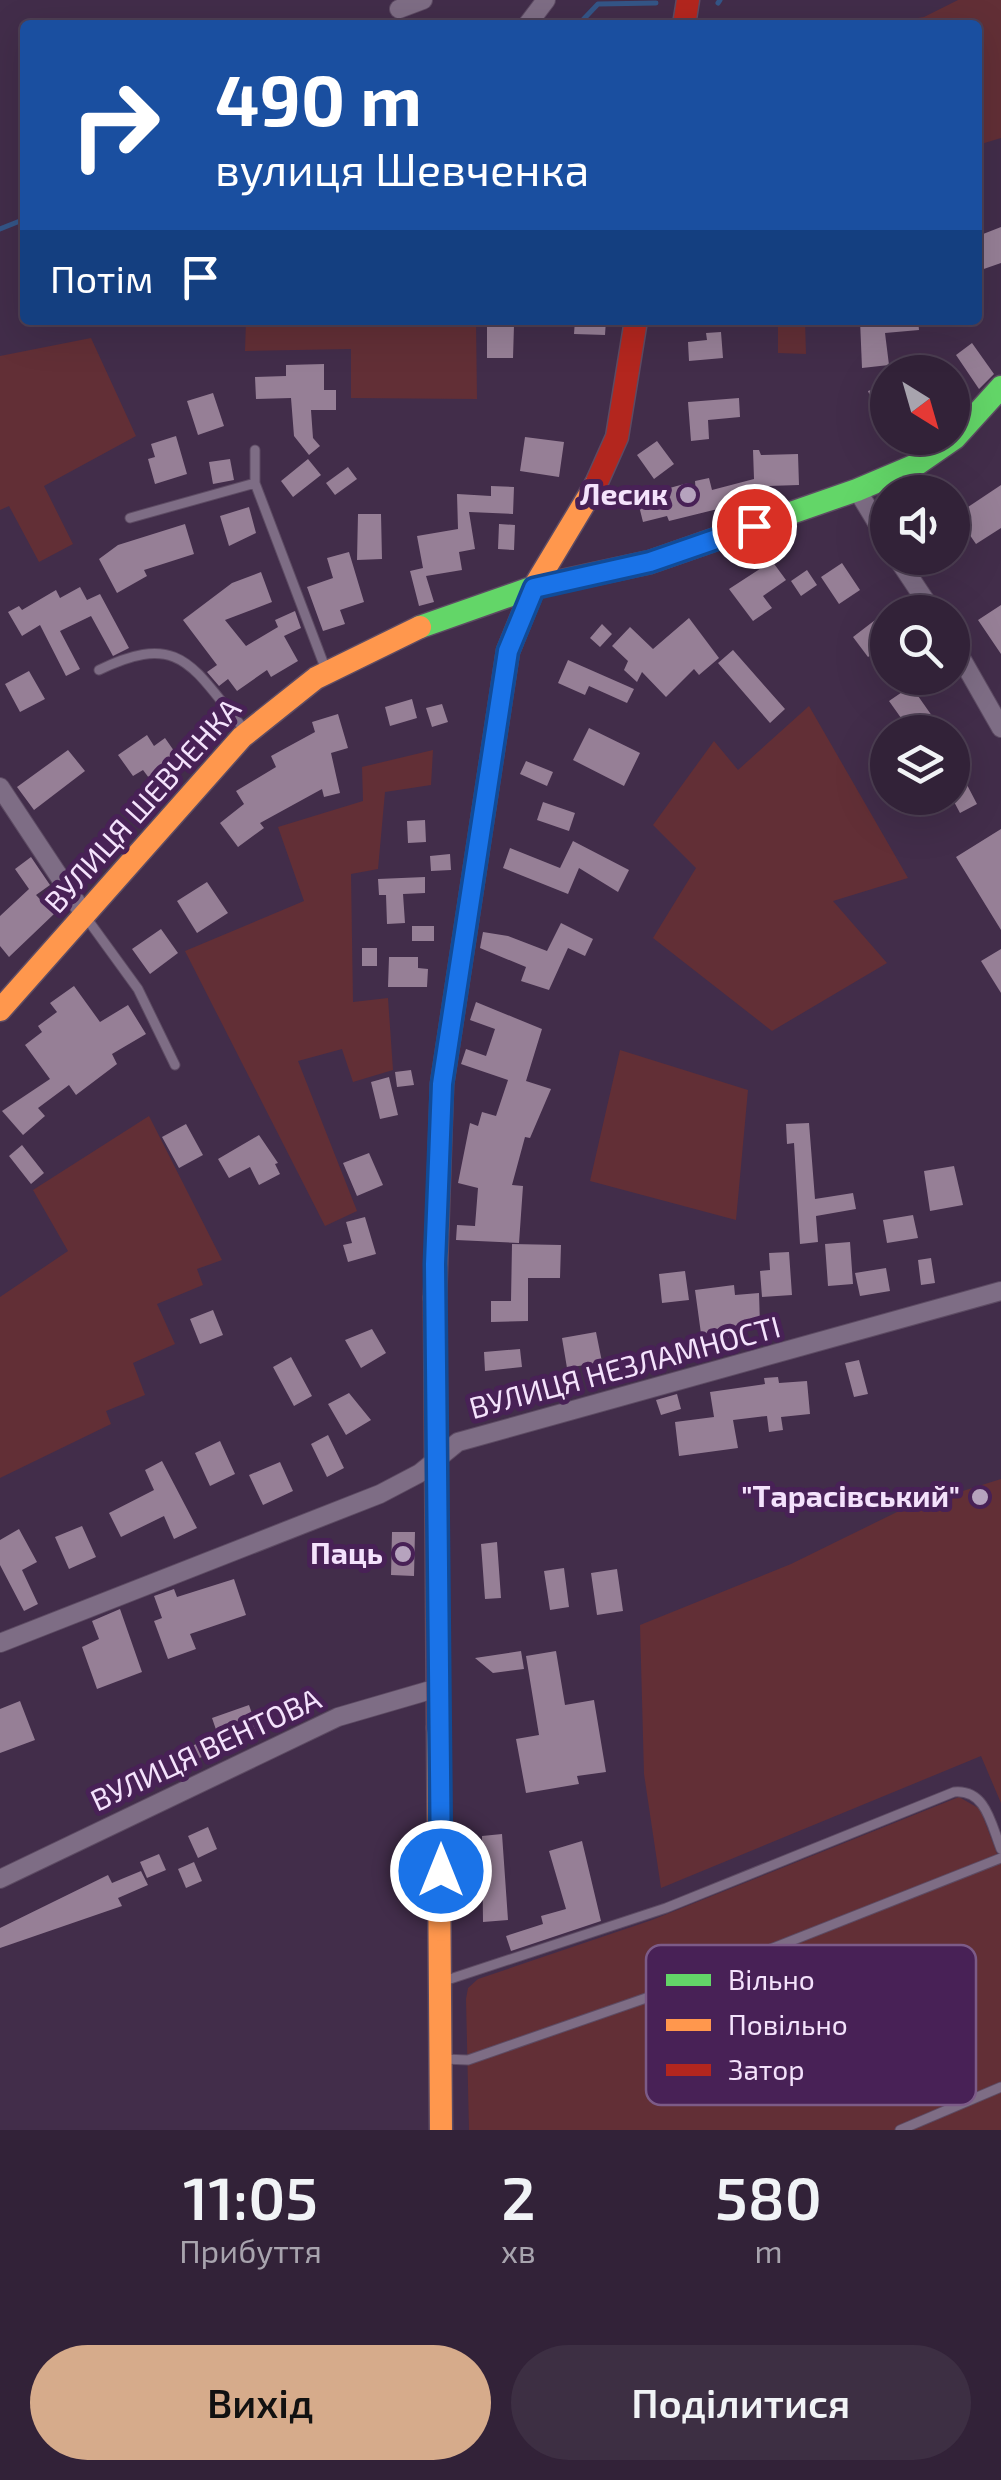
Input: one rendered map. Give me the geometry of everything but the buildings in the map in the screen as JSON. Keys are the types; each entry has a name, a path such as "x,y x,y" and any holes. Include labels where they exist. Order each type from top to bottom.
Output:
{"main road":[{"path":"441,2130 441,1687 435,1264 442,1084 508,651 534,588 596,484 617,436 635,325"},
{"name":"ВУЛИЦЯ ШЕВЧЕНКА","path":"0,1010 247,732 279,704 327,672 433,620 534,588 650,562 858,490 916,464 954,438 1001,386"}],"street":[{"path":"400,9 423,0"},
{"path":"858,490 870,510"},
{"path":"970,674 1001,728"},
{"path":"0,787 84,914"},
{"name":"ВУЛИЦЯ НЕЗЛАМНОСТІ","path":"0,1643 380,1494 420,1473 438,1455 468,1439 567,1415 1001,1291"},
{"name":"ВУЛИЦЯ ВЕНТОВА","path":"0,1878 338,1717 441,1687"}],"lane":[{"path":"255,450 256,483 327,672"},
{"path":"130,518 256,483"},
{"path":"99,670 147,650 172,654 187,664 247,732"},
{"path":"84,914 138,989 175,1065"},
{"path":"442,1982 666,1908 954,1792 967,1791 981,1800 1001,1849"},
{"path":"783,1945 1001,1858"},
{"path":"441,2059 468,2060 646,1999"},
{"path":"976,2098 1001,2087"},
{"path":"900,2130 959,2105"}],"shaded area":[{"path":"958,0 1001,0 1001,138 982,144 982,20 906,20 924,17"},
{"path":"246,325 476,325 477,399 351,398 351,349 245,351"},
{"path":"778,325 805,325 806,354 778,353"},
{"path":"91,338 136,436 44,486 73,544 39,562 9,506 0,510 0,356"},
{"path":"809,706 908,878 833,901 887,963 772,1031 653,938 696,868 653,825 714,741 738,770"},
{"path":"433,750 431,785 385,792 378,869 351,874 353,1002 388,998 393,1070 353,1082 342,1049 298,1061 357,1211 325,1226 185,951 304,901 278,827 363,801 362,767"},
{"path":"620,1050 748,1090 736,1220 590,1181"},
{"path":"149,1116 222,1260 197,1269 203,1285 157,1304 175,1344 133,1363 145,1395 106,1411 111,1424 0,1478 0,1297 68,1251 33,1190"},
{"path":"1001,1479 1001,1803 981,1756 661,1888 644,1774 640,1625 791,1564 899,1511"},
{"path":"959,1797 980,1809 1001,1864 1001,2130 469,2130 468,1988 478,1979 652,1920"}],"waterway":[{"path":"583,20 598,4 656,3"},
{"path":"0,229 20,221"}],"traffic: fast":[{"path":"420,627 534,587 650,562 857,490 916,465 955,438 1001,387"}],"traffic: slow":[{"path":"435,1298 442,1084 508,651 534,587 596,484"},
{"path":"0,1010 242,737 316,678 420,627"},
{"path":"438,1728 441,2130"}],"traffic: jam":[{"path":"685,20 688,0"},
{"path":"596,484 617,437 635,325"},
{"path":"435,1298 438,1728"}],"place":[{"name":"Лесик","path":"688,495"},
{"name":"\"Тарасівський\"","path":"980,1497"},
{"name":"Паць","path":"403,1554"}],"route":[{"path":"441,1871 435,1264 442,1084 508,651 534,588 650,562 754,526"}]}
